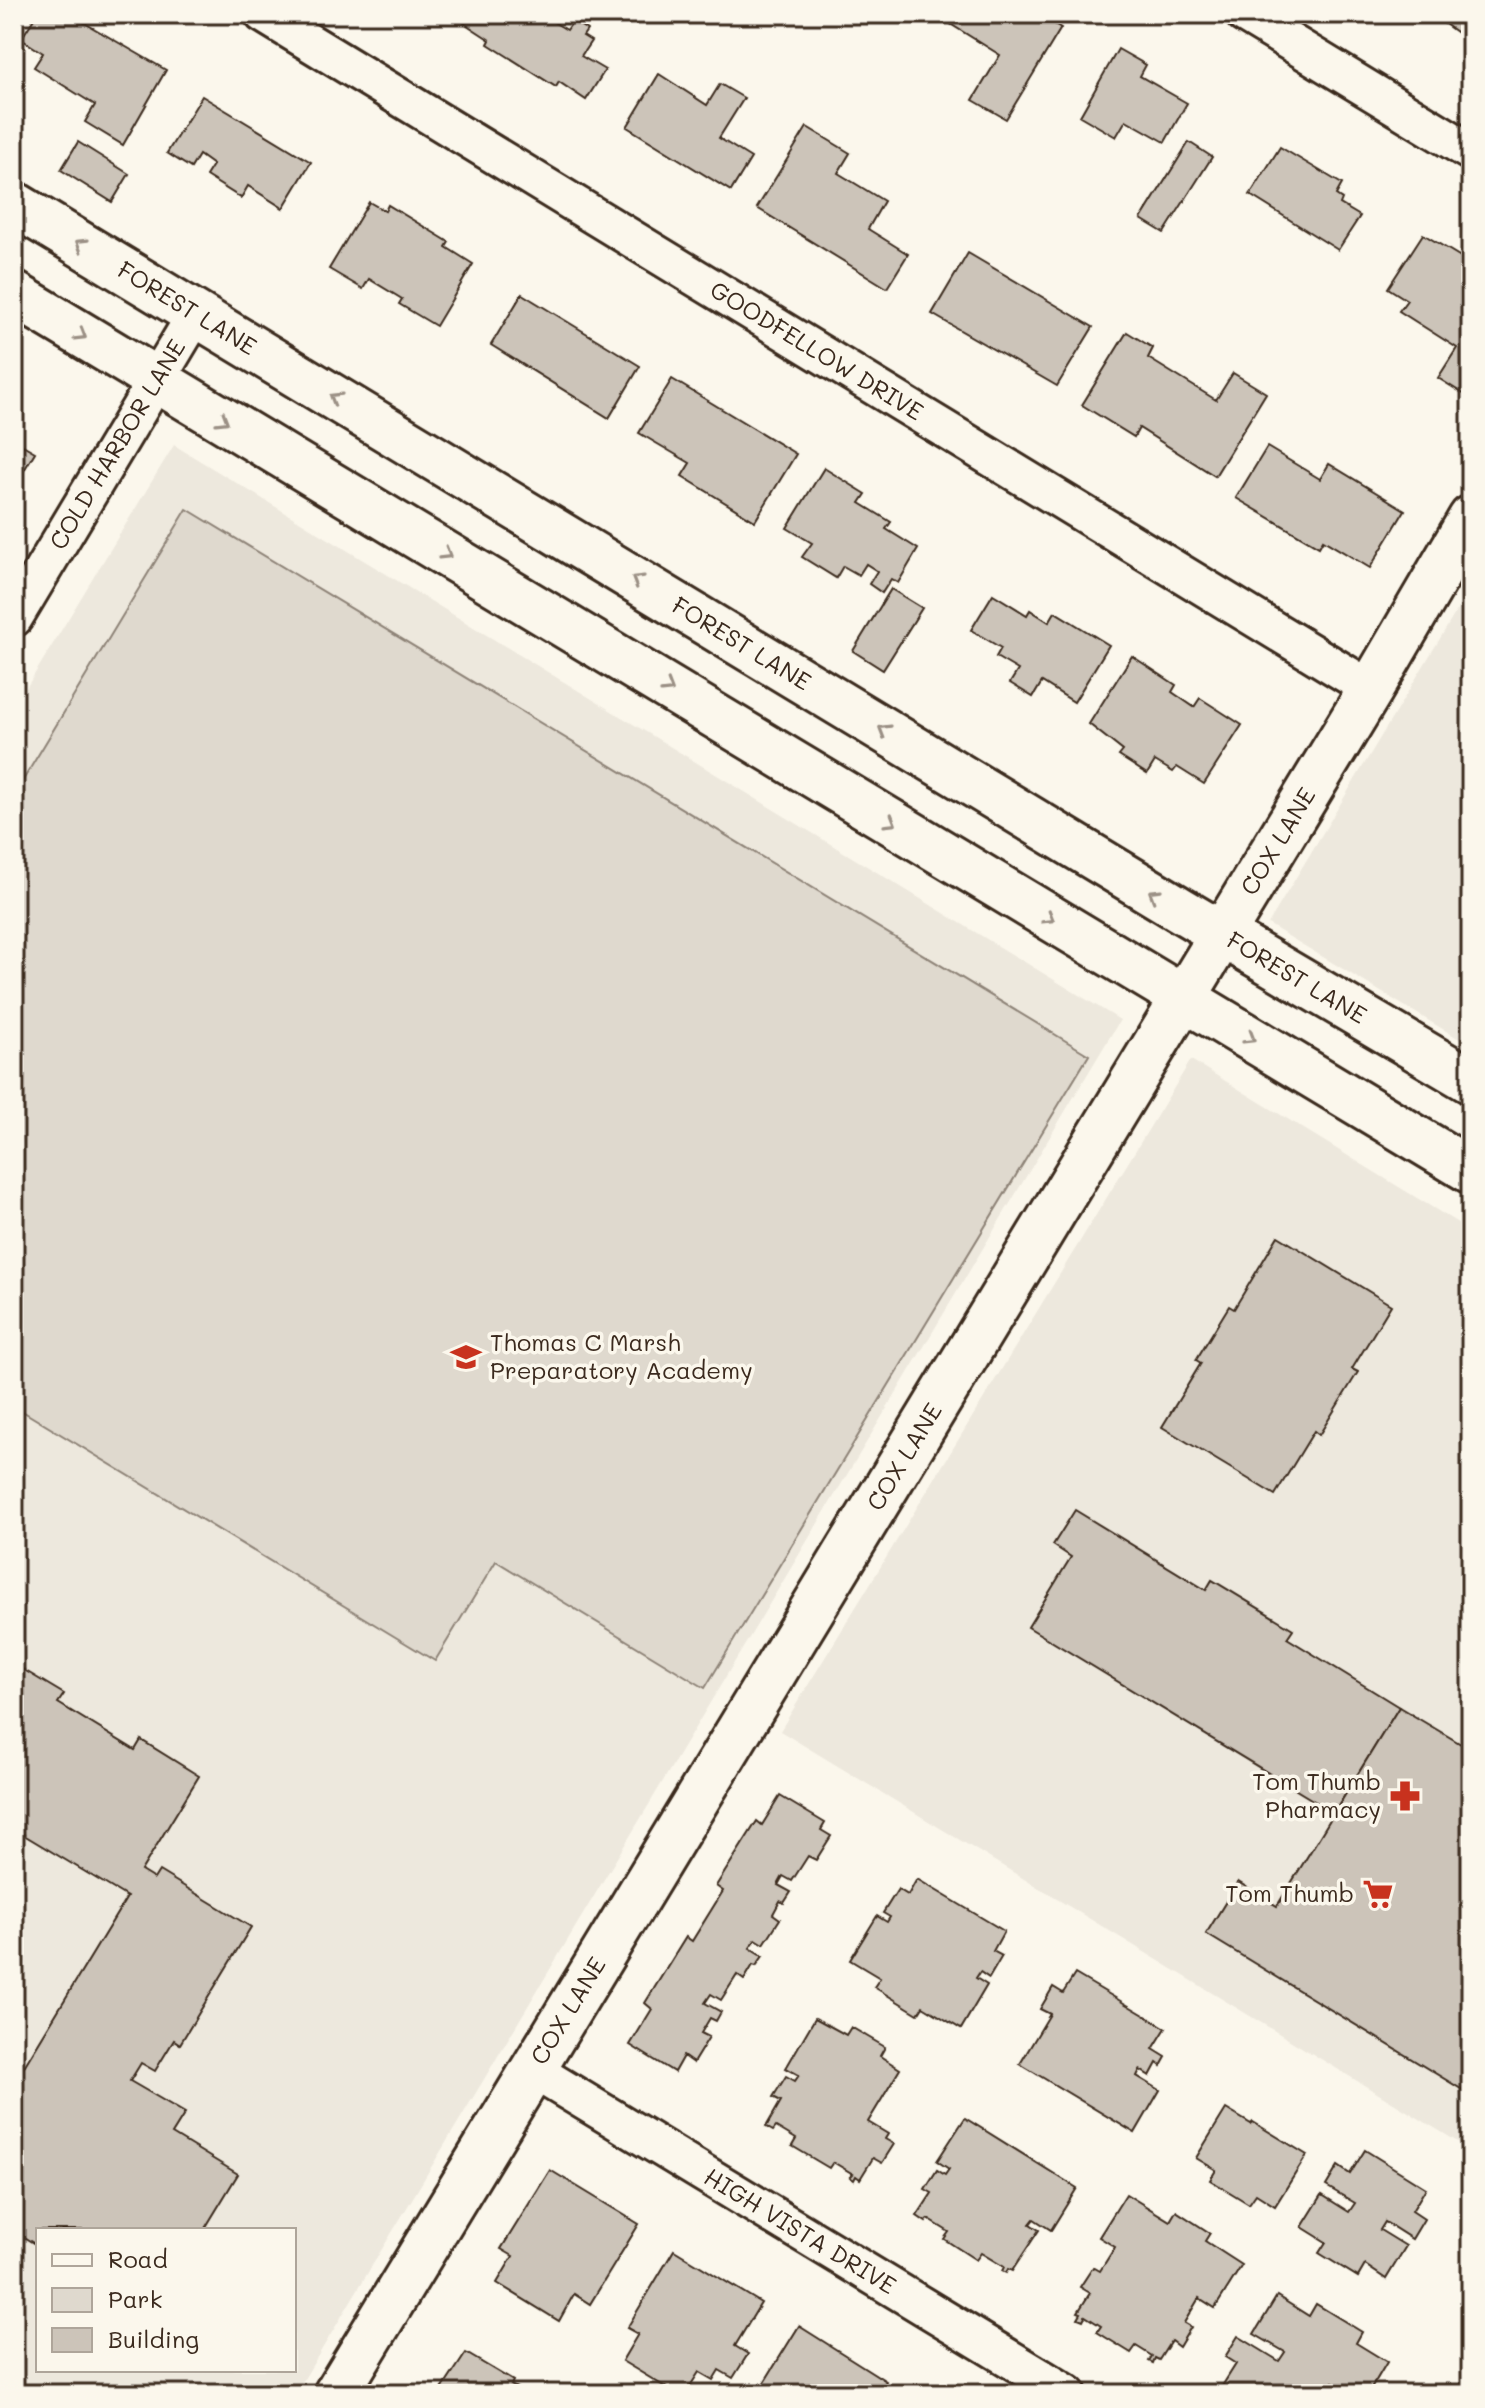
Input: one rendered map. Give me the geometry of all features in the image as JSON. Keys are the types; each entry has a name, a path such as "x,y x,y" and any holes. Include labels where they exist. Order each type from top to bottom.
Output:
{"main road":[{"name":"FOREST LANE","path":"14,204 1221,934 1471,1081"},
{"path":"14,294 1471,1171"},
{"name":"COX LANE","path":"336,2394 1371,689 1471,518"}],"street":[{"name":"GOODFELLOW DRIVE","path":"263,14 1371,689"},
{"path":"1244,14 1471,152"},
{"name":"COLD HARBOR LANE","path":"14,618 196,314"},
{"name":"HIGH VISTA DRIVE","path":"533,2070 1068,2394"}],"shaded area":[{"name":"Thomas C Marsh Preparatory Academy","path":"174,445 1120,1020 295,2394 14,2394 14,708"},
{"path":"1471,587 1471,1046 1268,924"},
{"path":"1191,1060 1471,1231 1471,2150 780,1731"}],"green space":[{"name":"Thomas C Marsh Preparatory Academy","path":"187,509 1089,1055 705,1688 496,1561 435,1661 14,1406 14,795"}],"building":[{"path":"37,14 69,14 166,70 123,145 85,122 95,105 34,67 43,53 21,39"},
{"path":"470,14 540,14 567,30 573,21 587,30 583,36 591,41 581,56 605,70 586,100 559,82 556,87 488,44 490,40 464,23"},
{"path":"937,14 1038,14 1061,28 1006,119 973,100 1000,55"},
{"path":"1431,14 1471,14 1471,27 1465,24 1459,34"},
{"path":"1118,49 1146,65 1140,76 1187,103 1165,142 1126,120 1116,137 1080,116"},
{"path":"659,74 707,105 720,84 744,98 719,138 751,158 731,191 627,127"},
{"path":"202,96 311,162 283,208 248,186 241,198 206,176 213,165 199,155 191,168 167,153"},
{"path":"807,127 850,153 838,173 884,201 868,229 908,254 887,288 757,208"},
{"path":"78,142 129,174 112,202 61,170"},
{"path":"1189,142 1212,157 1164,233 1141,219"},
{"path":"1280,147 1342,184 1336,195 1342,199 1340,204 1360,216 1338,250 1250,195"},
{"path":"369,202 385,211 388,205 449,242 446,247 473,264 436,326 399,304 402,299 369,279 363,289 329,269"},
{"path":"1423,234 1469,262 1464,269 1471,273 1470,398 1438,378 1457,348 1399,311 1407,300 1388,288"},
{"path":"968,253 1093,327 1057,386 932,314"},
{"path":"522,294 640,366 609,418 491,345"},
{"path":"1127,332 1153,348 1148,358 1216,400 1233,373 1266,393 1215,476 1139,428 1134,437 1082,405"},
{"path":"672,379 796,454 755,521 682,476 690,463 639,433"},
{"path":"14,440 35,452 14,487"},
{"path":"1267,447 1320,479 1329,464 1405,510 1370,568 1323,540 1319,547 1236,498"},
{"path":"824,468 866,494 860,503 891,522 886,529 918,549 898,583 891,579 882,593 869,584 877,571 866,564 859,575 843,566 836,578 802,557 812,543 787,528"},
{"path":"891,589 922,608 883,670 853,651"},
{"path":"993,594 1027,615 1030,610 1049,622 1055,612 1109,645 1074,702 1042,682 1033,697 1010,683 1018,670 996,657 1001,648 971,630"},
{"path":"1132,656 1176,685 1172,692 1194,707 1200,698 1242,725 1204,784 1177,767 1173,772 1155,761 1147,774 1119,756 1123,751 1089,724"},
{"path":"1278,1236 1391,1305 1352,1369 1358,1372 1319,1435 1314,1431 1275,1495 1162,1427 1201,1363 1196,1360 1229,1306 1234,1309"},
{"path":"1075,1510 1206,1590 1212,1580 1293,1629 1287,1638 1399,1707 1334,1813 1028,1627 1071,1557 1053,1545"},
{"path":"14,1664 64,1694 58,1703 135,1750 141,1740 199,1776 141,1871 154,1879 159,1871 251,1927 180,2044 174,2040 155,2071 141,2063 130,2081 185,2113 172,2134 238,2174 205,2228 36,2228 36,2245 14,2231 14,2083 127,1897 14,1829"},
{"name":"Tom Thumb","path":"1399,1707 1471,1750 1471,2095 1206,1934 1238,1882 1277,1906"},
{"path":"780,1796 825,1823 821,1830 831,1836 816,1860 808,1856 792,1881 783,1876 778,1885 791,1892 784,1903 780,1901 773,1914 780,1919 764,1944 756,1939 750,1948 763,1956 744,1980 737,1975 721,2000 711,1994 705,2003 721,2012 716,2021 710,2018 701,2033 709,2037 693,2063 683,2056 674,2072 630,2045 652,2009 645,2003 686,1937 692,1941 723,1891 716,1886 757,1821 762,1825"},
{"path":"917,1879 1004,1931 993,1951 1002,1956 989,1978 980,1972 976,1978 987,1985 961,2029 923,2006 918,2014 874,1987 880,1978 850,1960 877,1916 887,1922 890,1917 883,1913 898,1889 908,1895"},
{"path":"1075,1974 1166,2028 1153,2049 1166,2057 1161,2066 1157,2063 1150,2076 1140,2070 1137,2076 1160,2090 1135,2133 1020,2064 1050,2014 1040,2009 1053,1987 1063,1993"},
{"path":"815,2018 846,2035 851,2027 885,2047 880,2056 900,2069 868,2122 888,2134 885,2139 894,2144 882,2163 873,2158 860,2179 856,2176 854,2180 850,2177 853,2174 833,2162 829,2168 792,2146 796,2139 776,2127 773,2131 766,2127 781,2101 773,2097 786,2076 795,2081 799,2075 786,2068"},
{"path":"1226,2109 1307,2155 1275,2206 1256,2194 1249,2204 1210,2180 1216,2170 1196,2158"},
{"path":"965,2118 1077,2188 1051,2230 1034,2219 1030,2224 1039,2230 1012,2271 1008,2269 1006,2273 1002,2271 1004,2267 981,2253 976,2260 944,2239 949,2232 917,2216 932,2193 925,2189 937,2170 945,2175 949,2169 937,2161"},
{"path":"1365,2150 1426,2188 1412,2211 1424,2219 1412,2239 1385,2222 1380,2230 1406,2246 1386,2279 1365,2265 1358,2277 1319,2253 1326,2242 1302,2227 1322,2195 1349,2212 1355,2203 1326,2186 1338,2166 1350,2174"},
{"path":"550,2170 639,2224 590,2304 574,2294 559,2321 497,2283 513,2256 501,2249"},
{"path":"1126,2194 1170,2221 1176,2211 1210,2233 1205,2241 1242,2265 1215,2308 1199,2298 1184,2323 1191,2327 1179,2347 1171,2341 1159,2360 1155,2358 1153,2363 1149,2361 1152,2356 1136,2346 1131,2353 1097,2332 1101,2326 1085,2316 1083,2320 1078,2318 1081,2313 1078,2312 1090,2293 1080,2287 1093,2267 1100,2271 1115,2247 1099,2237"},
{"path":"674,2250 761,2303 735,2346 748,2354 733,2378 719,2370 713,2380 699,2372 685,2394 677,2394 622,2361 638,2334 627,2328"},
{"path":"1277,2296 1309,2316 1316,2304 1362,2332 1356,2343 1387,2362 1368,2394 1353,2394 1333,2382 1328,2390 1335,2394 1217,2394 1236,2364 1225,2357 1238,2336 1279,2361 1285,2352 1254,2334"},
{"path":"799,2326 886,2381 878,2394 757,2394"},
{"path":"466,2353 513,2381 511,2385 523,2394 439,2394"}],"place":[{"name":"Thomas C Marsh Preparatory Academy","path":"466,1357"},
{"name":"Tom Thumb Pharmacy","path":"1405,1796"},
{"name":"Tom Thumb","path":"1378,1894"}]}
